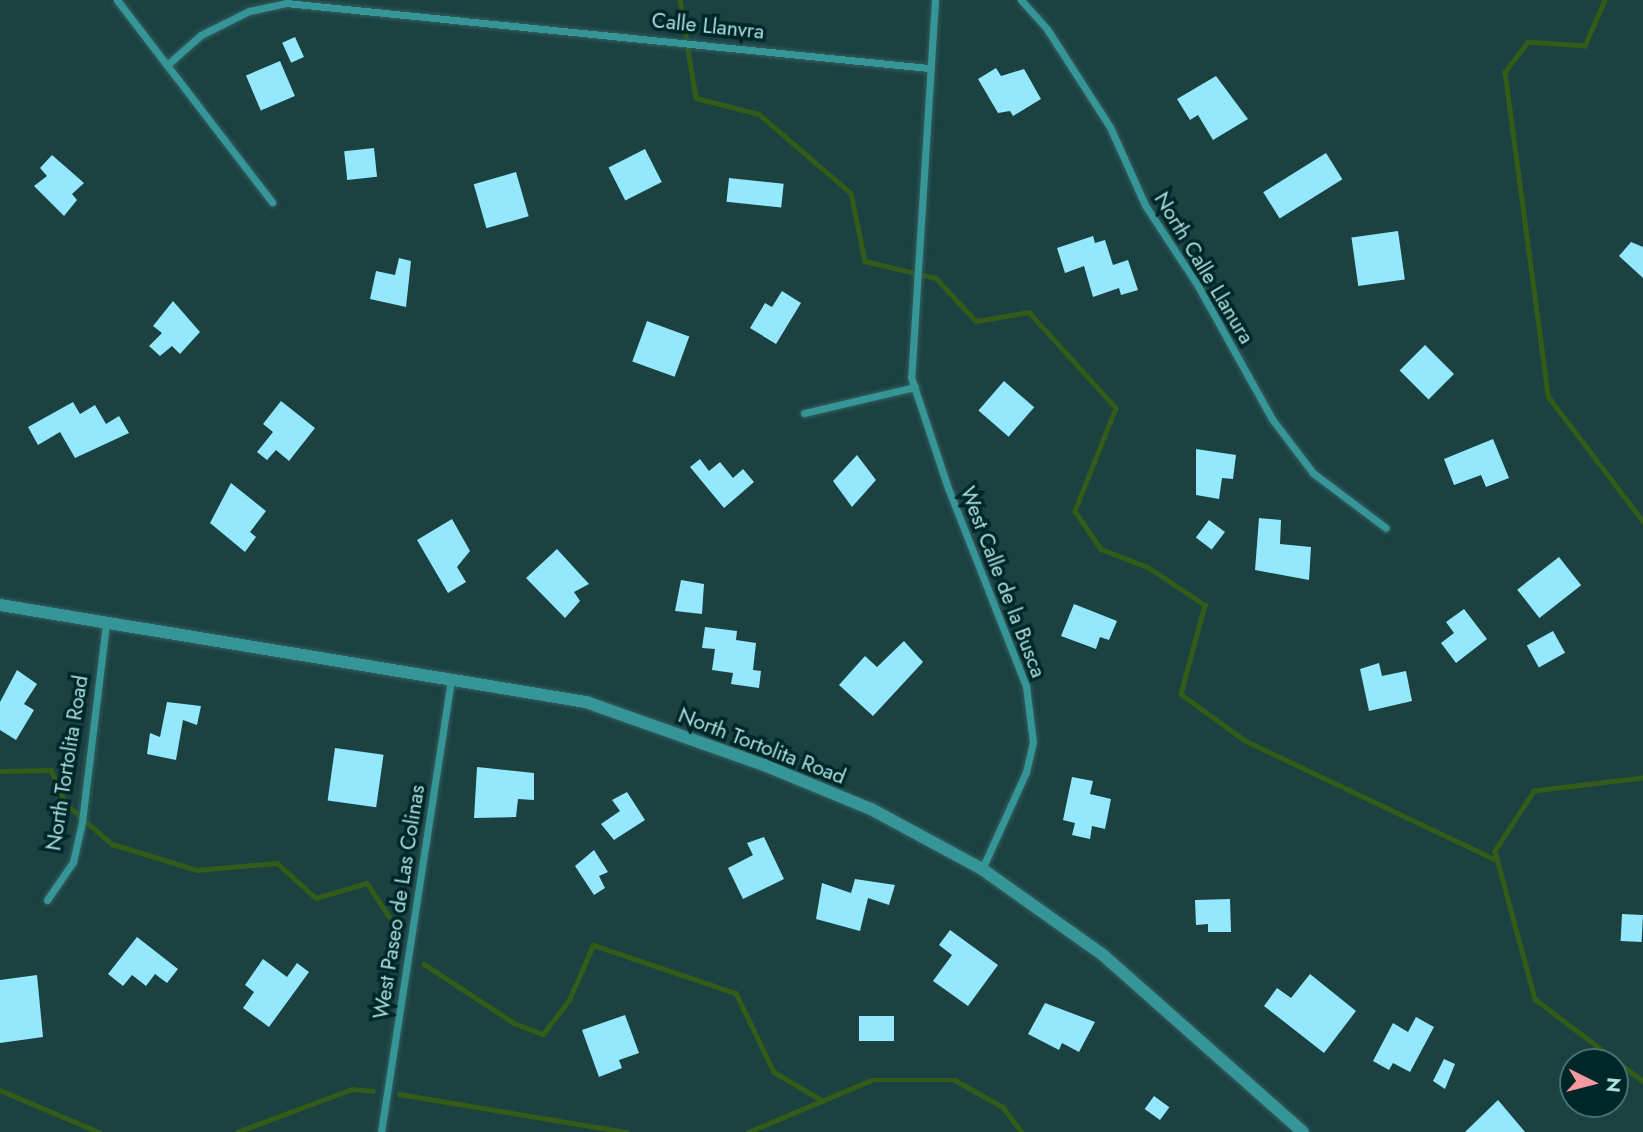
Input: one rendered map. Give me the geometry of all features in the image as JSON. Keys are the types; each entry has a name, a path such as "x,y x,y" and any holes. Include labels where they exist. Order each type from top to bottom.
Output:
{"street":[{"path":"117,0 272,202"},
{"name":"West Calle de la Busca","path":"935,0 928,68 915,387 1027,697 1033,742 1026,772 982,869"},
{"name":"North Calle Llanura","path":"1021,0 1047,29 1110,127 1145,205 1198,286 1272,419 1313,473 1386,528"},
{"name":"Calle Llanvra","path":"167,65 201,34 248,10 286,3 928,68"},
{"path":"804,413 915,387"},
{"name":"North Tortolita Road","path":"0,605 106,625 452,678 586,702 764,765 871,809 982,869 1103,955 1303,1132"},
{"name":"North Tortolita Road","path":"47,900 73,862 82,822 106,625"},
{"name":"West Paseo de Las Colinas","path":"381,1132 452,678"}],"building":[{"path":"295,37 304,57 291,63 282,43"},
{"path":"280,61 295,96 261,110 246,75"},
{"path":"996,68 1001,76 1024,69 1041,99 1013,116 1010,111 998,113 978,79"},
{"path":"1216,76 1248,119 1213,140 1198,115 1190,120 1177,99"},
{"path":"374,148 377,177 347,180 344,151"},
{"path":"645,149 662,182 625,201 608,168"},
{"path":"1326,153 1342,179 1280,219 1263,192"},
{"path":"52,155 84,183 72,194 77,200 64,216 34,186 47,176 40,168"},
{"path":"516,172 529,216 486,228 474,184"},
{"path":"729,178 784,184 781,208 726,202"},
{"path":"1398,231 1405,280 1358,286 1351,238"},
{"path":"1093,236 1095,243 1105,240 1113,265 1128,260 1138,290 1121,295 1119,288 1093,297 1084,266 1065,273 1057,248"},
{"path":"1631,242 1643,247 1643,278 1619,256"},
{"path":"399,258 411,261 406,307 370,299 376,271 395,275"},
{"path":"782,291 801,303 776,344 750,328 765,303 772,307"},
{"path":"173,301 200,332 180,354 172,346 160,356 149,346 162,333 153,326"},
{"path":"647,321 689,336 675,377 632,361"},
{"path":"1425,345 1454,374 1429,399 1400,370"},
{"path":"1004,381 1034,407 1009,437 978,410"},
{"path":"281,401 315,428 289,461 276,450 267,460 257,452 273,432 263,424"},
{"path":"73,402 80,414 95,405 106,424 119,416 129,433 75,458 60,432 38,445 28,427"},
{"path":"1493,439 1509,478 1486,487 1481,475 1454,485 1444,459"},
{"path":"1196,449 1236,455 1233,479 1222,478 1219,499 1196,495"},
{"path":"857,455 876,480 852,507 833,481"},
{"path":"700,459 709,471 720,462 733,478 743,469 754,482 724,508 690,467"},
{"path":"231,483 266,511 250,532 256,537 245,552 210,523"},
{"path":"1259,518 1281,520 1280,544 1311,547 1309,580 1255,570"},
{"path":"452,519 470,551 457,567 466,582 448,593 417,540"},
{"path":"1209,520 1225,532 1212,550 1196,538"},
{"path":"557,549 589,584 574,592 580,601 565,618 526,578"},
{"path":"1559,557 1581,585 1539,618 1517,590"},
{"path":"681,580 704,584 702,614 675,611"},
{"path":"1074,604 1117,621 1109,640 1100,637 1096,649 1061,636"},
{"path":"1464,609 1487,639 1456,663 1441,643 1454,633 1446,622"},
{"path":"705,627 737,631 736,640 756,643 753,670 761,671 759,688 731,684 733,673 712,670 715,649 702,648"},
{"path":"1553,631 1565,653 1539,667 1527,646"},
{"path":"904,641 923,662 873,716 839,685 865,656 877,667"},
{"path":"1379,663 1382,676 1406,671 1412,701 1369,711 1360,669"},
{"path":"17,670 37,684 24,704 34,710 16,740 0,730 0,702"},
{"path":"167,702 201,706 197,725 183,720 176,760 147,754 150,733 160,737"},
{"path":"335,748 384,755 376,807 328,800"},
{"path":"477,767 534,773 534,800 518,799 516,817 474,818"},
{"path":"1072,777 1093,781 1090,794 1111,799 1105,829 1092,826 1090,839 1072,835 1075,823 1063,820"},
{"path":"627,792 645,820 614,840 601,824 620,811 612,800"},
{"path":"764,837 784,879 743,899 728,868 753,855 747,843"},
{"path":"594,850 608,872 599,876 605,888 594,895 575,866"},
{"path":"855,879 895,885 889,905 868,898 860,931 816,919 822,883 851,893"},
{"path":"1230,899 1231,932 1208,932 1208,924 1196,925 1195,900"},
{"path":"1622,914 1643,915 1642,942 1621,941"},
{"path":"950,930 998,965 968,1006 933,981 952,955 939,945"},
{"path":"137,937 178,969 167,983 155,974 146,986 132,975 123,986 108,974"},
{"path":"263,959 287,977 297,963 309,972 269,1027 243,1008 254,992 245,985"},
{"path":"1310,974 1356,1011 1324,1053 1264,1006 1277,988 1291,998"},
{"path":"37,975 43,1037 0,1043 0,980"},
{"path":"1045,1003 1095,1022 1079,1052 1062,1043 1059,1050 1028,1034"},
{"path":"625,1015 639,1053 619,1060 622,1068 599,1077 582,1030"},
{"path":"859,1016 894,1016 894,1041 859,1041"},
{"path":"1416,1017 1434,1027 1410,1072 1393,1063 1389,1070 1373,1061 1393,1023 1408,1032"},
{"path":"1444,1059 1455,1064 1445,1089 1433,1081"},
{"path":"1154,1096 1169,1107 1160,1120 1145,1109"},
{"path":"1498,1100 1525,1132 1465,1132"}],"waterway":[{"path":"680,0 696,98 759,114 851,193 865,261 936,278 976,321 1029,312 1116,408 1075,511 1101,549 1148,567 1205,605 1181,694 1246,741 1497,860"},
{"path":"1605,0 1585,46 1528,42 1505,72 1548,396 1643,521"},
{"path":"0,771 51,770 66,804 112,844 197,870 277,863 316,898 367,883 393,922"},
{"path":"1643,778 1534,791 1495,851 1535,999 1643,1081"},
{"path":"424,964 514,1023 543,1034 569,1000 593,945 736,993 774,1072 823,1101"},
{"path":"748,1132 872,1080 955,1080 1003,1107 1022,1132"},
{"path":"237,1132 352,1089 373,1091"},
{"path":"0,1090 99,1132"},
{"path":"399,1094 627,1132"}]}
